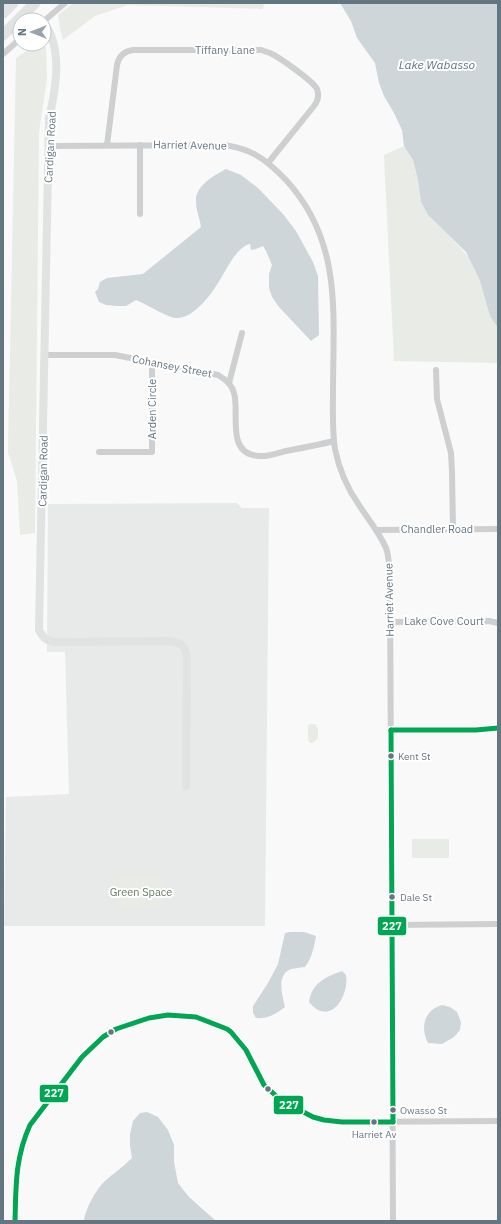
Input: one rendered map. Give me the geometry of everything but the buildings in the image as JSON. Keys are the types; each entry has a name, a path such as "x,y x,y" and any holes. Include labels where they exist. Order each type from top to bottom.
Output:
{"highway":[{"path":"3,13 13,3"},
{"path":"3,35 36,3"}],"street":[{"path":"52,15 65,3"},
{"name":"Cardigan Road","path":"52,37 54,42 56,70 50,118 49,146 39,630 42,637 48,641 54,642 167,641 181,644 185,649 187,660 186,786"},
{"path":"3,54 12,46"},
{"name":"Tiffany Lane","path":"107,145 117,65 121,55 125,52 133,50 261,50 280,58 311,82 317,90 318,96 318,100 314,106 268,163"},
{"path":"140,145 140,214"},
{"name":"Harriet Avenue","path":"49,146 229,145 250,152 268,163 290,185 310,214 323,242 328,260 333,295 334,441 339,463 349,489 376,530 386,550 390,575 393,1221"},
{"path":"242,333 229,383 235,399 237,438 243,449 254,455 267,456 334,441"},
{"name":"Cohansey Street","path":"45,355 115,355 218,376 224,378 229,383"},
{"name":"Arden Circle","path":"99,452 152,452 152,362"},
{"path":"436,370 437,399 451,453 452,529"},
{"name":"Chandler Road","path":"376,530 498,529"},
{"name":"Lake Cove Court","path":"390,622 489,621 498,623"},
{"path":"391,730 476,730 498,728"},
{"path":"392,925 498,924"},
{"path":"15,1221 17,1158 24,1136 30,1125 82,1056 92,1046 116,1029 149,1018 168,1015 196,1017 227,1029 239,1040 246,1050 264,1085 285,1104 313,1117 342,1122 498,1121"}],"shaded area":[{"path":"237,503 242,508 269,508 265,926 4,926 6,797 69,794 65,652 47,652 48,504"}],"green space":[{"path":"73,3 264,3 263,9 128,5 95,16 63,40 58,15"},
{"path":"25,52 46,52 47,79 39,132 35,533 20,535 17,481 8,452 16,58"},
{"path":"404,146 413,160 421,202 428,215 470,259 480,281 490,316 498,328 498,363 394,361 384,155"},
{"path":"310,724 315,724 318,729 318,738 313,743 310,743 308,740 308,726"},
{"path":"412,839 449,839 449,858 412,858"},
{"name":"Green Space","path":"144,874 162,879 165,883 165,888 164,905 162,908 118,908 117,875"}],"water":[{"name":"Lake Wabasso","path":"340,3 498,3 498,328 490,316 480,281 466,252 428,215 421,202 413,160 404,146 402,130 384,96 379,83 375,63 357,38 351,21"},
{"path":"226,169 241,175 258,188 283,214 296,231 313,262 318,276 319,335 311,341 279,307 272,297 269,288 269,274 272,265 263,246 251,250 250,244 240,250 215,288 200,306 188,315 181,318 175,318 162,313 136,300 126,306 106,305 99,302 95,292 98,289 100,282 107,278 143,274 201,227 196,205 196,196 198,191 206,182"},
{"path":"304,932 316,936 311,956 305,967 295,968 285,973 281,982 281,987 285,1007 272,1016 256,1018 253,1013 253,1006 278,964 285,933"},
{"path":"342,971 346,975 346,988 340,1002 336,1007 325,1012 316,1009 309,1002 316,985 325,978"},
{"path":"442,1005 450,1007 457,1012 461,1022 460,1030 454,1037 442,1044 428,1043 424,1031 425,1020 431,1011"},
{"path":"147,1112 158,1117 168,1130 174,1145 174,1162 178,1183 189,1197 216,1221 84,1221 89,1205 99,1188 106,1180 132,1158 130,1134 133,1121 140,1113"}],"transit line":[{"name":"227","path":"391,730 476,730 498,728"},
{"name":"227","path":"391,730 393,1122"},
{"name":"227","path":"15,1221 17,1172 21,1149 30,1125 82,1057 103,1037 116,1029 149,1018 168,1015 196,1017 227,1029 246,1050 264,1085 285,1104 313,1117 342,1122 393,1122"}],"place":[{"name":"Kent St","path":"391,756"},
{"name":"Dale St","path":"392,897"},
{"name":"Owasso St","path":"393,1110"},
{"name":"Harriet Av","path":"374,1122"}]}
